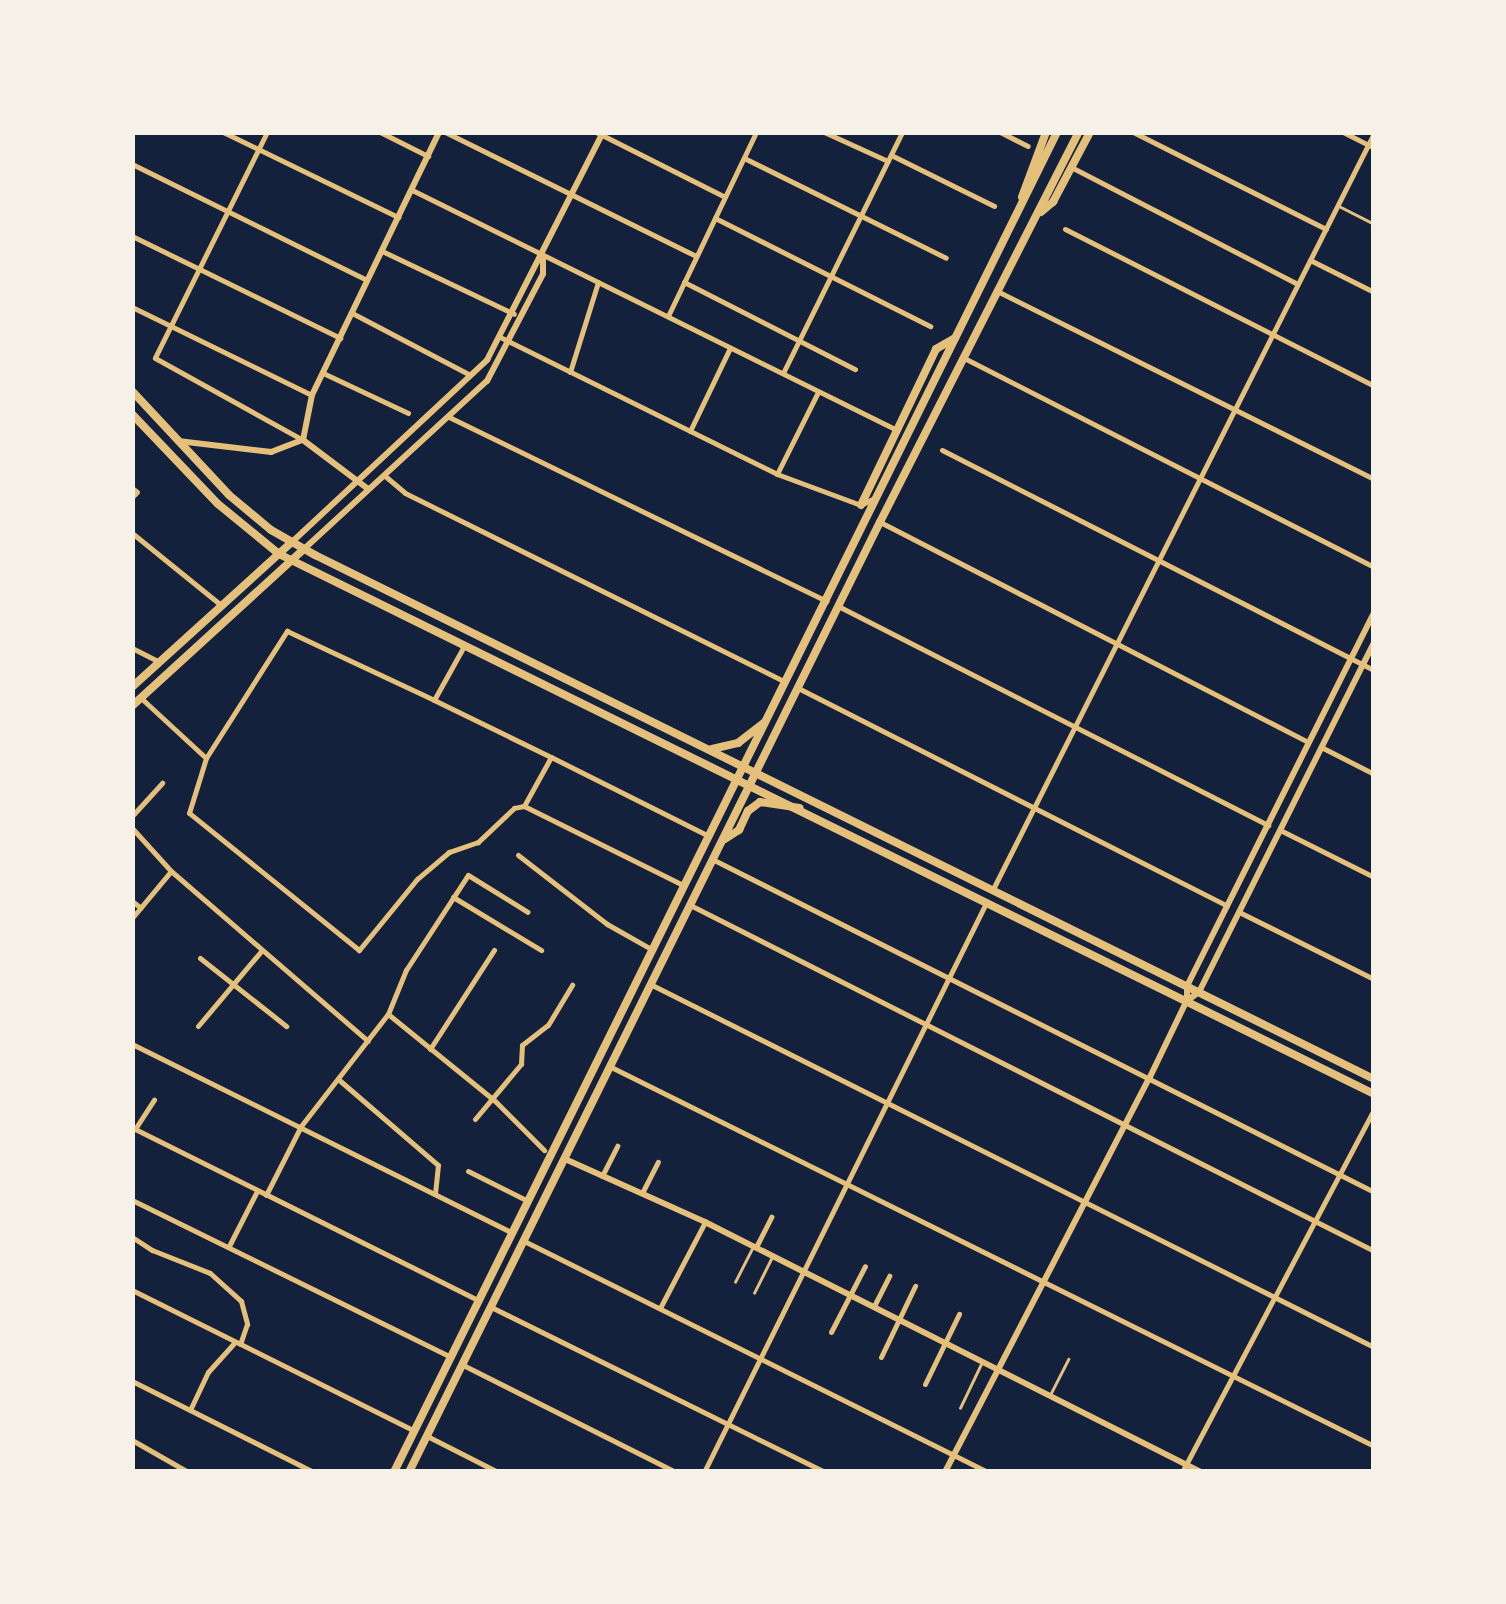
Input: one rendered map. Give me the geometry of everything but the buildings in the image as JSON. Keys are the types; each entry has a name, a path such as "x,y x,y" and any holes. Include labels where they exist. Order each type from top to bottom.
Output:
{"main road":[{"path":"1020,207 1030,167 1046,132"},
{"path":"394,1472 1058,132"},
{"path":"409,1472 880,522 925,441 1079,132"},
{"path":"1038,215 1052,202 1090,132"},
{"path":"861,505 936,349 956,338"},
{"path":"132,391 230,495 304,549 1374,1079"},
{"path":"132,414 218,504 279,554 1374,1094"},
{"path":"909,433 925,441"},
{"path":"881,462 885,481"},
{"path":"132,687 292,542"},
{"path":"132,706 304,549"},
{"path":"712,749 738,743 768,719"},
{"path":"723,843 760,802 800,808"}],"street":[{"path":"223,132 398,217"},
{"path":"267,132 156,358 303,440 367,488"},
{"path":"380,132 428,156"},
{"path":"303,440 312,395 442,132 696,256"},
{"path":"668,316 755,134 746,132"},
{"path":"824,132 994,206"},
{"path":"783,374 902,132"},
{"path":"1000,132 1028,146"},
{"path":"1134,132 1326,230"},
{"path":"1343,132 1370,147"},
{"path":"994,890 1374,133"},
{"path":"292,542 472,377 502,338 600,134 725,197"},
{"path":"744,158 946,258"},
{"path":"132,164 368,280"},
{"path":"1071,168 1298,284"},
{"path":"412,190 897,430"},
{"path":"715,218 930,326"},
{"path":"1065,229 1374,386"},
{"path":"132,236 340,338"},
{"path":"382,251 514,314"},
{"path":"304,549 487,382 511,343 543,274 543,255"},
{"path":"1310,260 1374,292"},
{"path":"570,372 598,282"},
{"path":"684,282 854,369"},
{"path":"999,292 1374,479"},
{"path":"132,306 312,395"},
{"path":"352,313 472,377"},
{"path":"502,338 777,474 861,505 877,496"},
{"path":"690,431 730,347"},
{"path":"966,358 1374,567"},
{"path":"323,374 408,413"},
{"path":"777,474 818,391"},
{"path":"447,416 826,601"},
{"path":"178,441 271,452 303,440"},
{"path":"942,450 1374,670"},
{"path":"382,474 405,493 786,682"},
{"path":"880,522 1308,742"},
{"path":"132,532 222,606"},
{"path":"838,606 1268,824"},
{"path":"945,1472 1148,1078 1186,1000 1187,986 1374,612"},
{"path":"686,886 524,806 514,808 478,842 449,852 417,879 359,950 189,812 206,758 286,630 710,836"},
{"path":"1186,1000 1199,992 1374,642"},
{"path":"434,700 464,644"},
{"path":"132,648 160,662"},
{"path":"798,688 1227,906"},
{"path":"141,698 206,758"},
{"path":"1321,748 1374,774"},
{"path":"524,806 551,757"},
{"path":"132,816 162,784"},
{"path":"132,828 171,870 368,1041"},
{"path":"1280,830 1374,877"},
{"path":"518,855 606,924 654,951"},
{"path":"714,860 1374,1192"},
{"path":"132,918 171,870"},
{"path":"266,1194 301,1126 388,1014 406,970 468,875 528,912"},
{"path":"453,897 541,950"},
{"path":"132,901 141,908"},
{"path":"704,1472 987,901"},
{"path":"692,906 1374,1251"},
{"path":"1239,912 1374,979"},
{"path":"198,1026 262,950"},
{"path":"430,1049 494,950"},
{"path":"200,958 286,1026"},
{"path":"475,1120 521,1064 522,1045 548,1026 572,985"},
{"path":"652,985 1374,1347"},
{"path":"388,1014 494,1100 544,1150"},
{"path":"132,1044 512,1233"},
{"path":"611,1067 1374,1446"},
{"path":"338,1079 438,1165 435,1194"},
{"path":"154,1100 134,1130 478,1300"},
{"path":"1184,1468 1374,1110"},
{"path":"602,1176 617,1146"},
{"path":"565,1159 755,1246 1050,1395 1184,1468 1201,1472"},
{"path":"642,1194 658,1162"},
{"path":"468,1171 528,1201"},
{"path":"230,1246 258,1190"},
{"path":"132,1200 451,1357"},
{"path":"755,1246 771,1217"},
{"path":"660,1308 705,1222"},
{"path":"132,1237 152,1250 210,1274 241,1301 248,1324 238,1342 208,1372 190,1410"},
{"path":"524,1241 988,1472"},
{"path":"831,1332 865,1266"},
{"path":"874,1306 888,1276"},
{"path":"880,1357 915,1286"},
{"path":"132,1290 415,1430"},
{"path":"491,1307 825,1471"},
{"path":"925,1384 959,1314"},
{"path":"463,1365 676,1472"},
{"path":"133,1382 314,1472"},
{"path":"427,1436 498,1472"},
{"path":"132,1440 188,1472"}],"lane":[{"path":"1338,206 1374,224"},
{"path":"735,1282 755,1246"},
{"path":"754,1293 773,1256"},
{"path":"1050,1395 1068,1360"},
{"path":"960,1408 982,1361"}]}
